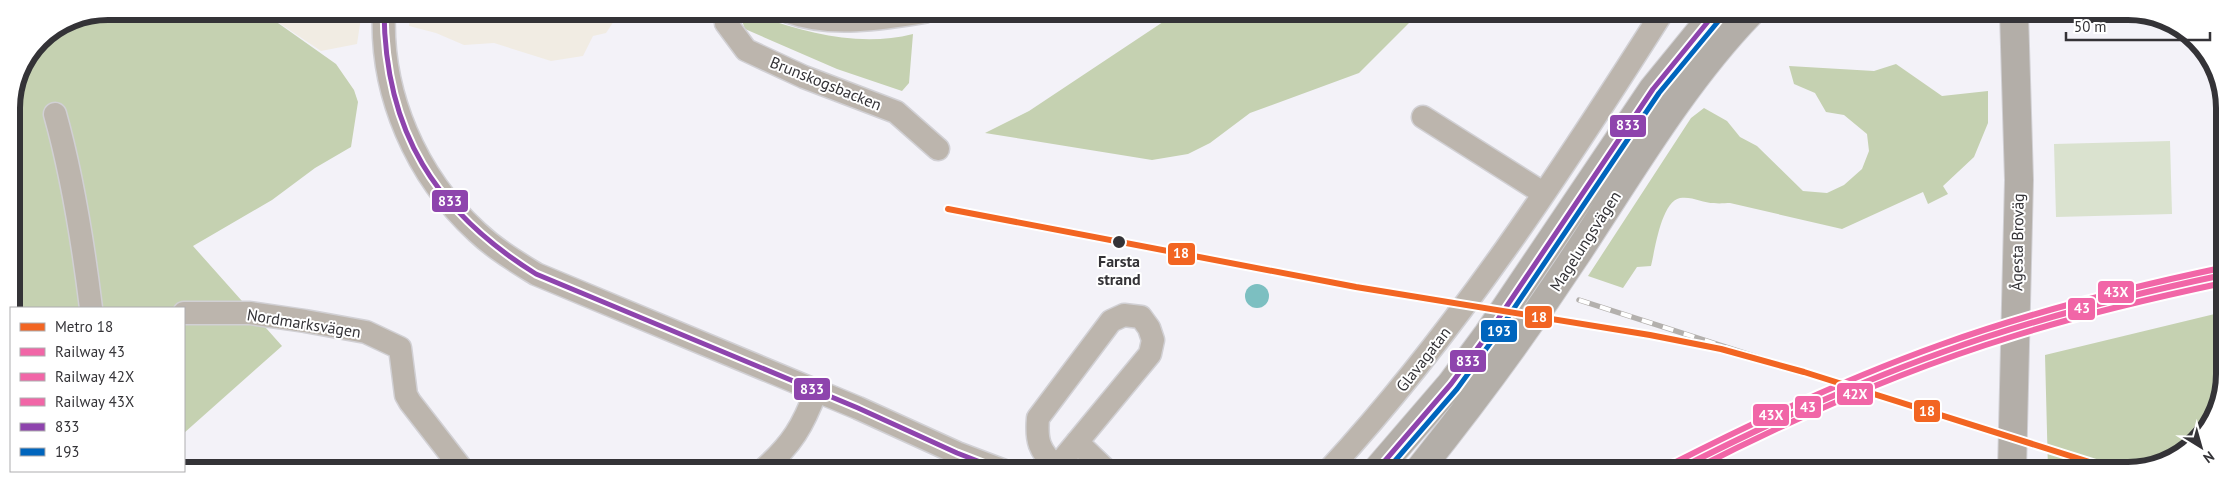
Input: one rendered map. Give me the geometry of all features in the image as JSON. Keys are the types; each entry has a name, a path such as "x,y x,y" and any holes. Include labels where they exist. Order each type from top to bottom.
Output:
{"main road":[{"name":"Magelungsvägen","path":"1384,462 1451,384 1488,334 1653,90 1709,20"},
{"name":"Magelungsvägen","path":"1425,462 1474,402 1548,297 1675,104 1744,20"},
{"name":"Ågesta Broväg","path":"2012,462 2019,180 2014,20"}],"street":[{"path":"384,20 384,58 398,117 433,180 476,232 504,255 536,274 981,462"},
{"name":"Brunskogsbacken","path":"728,20 726,23 746,50 804,77 896,112 938,149"},
{"name":"Glavagatan","path":"1336,462 1388,403 1433,347 1515,237 1657,20"},
{"path":"55,114 66,152 83,246 91,307"},
{"path":"1423,117 1543,193"},
{"name":"Nordmarksvägen","path":"185,313 250,314 298,319 366,332 400,348 406,395 457,462"},
{"path":"1050,462 1043,454 1036,435 1038,418 1111,321 1124,316 1141,318 1149,328 1153,340 1150,354 1060,462"},
{"path":"772,462 797,434 816,391"},
{"path":"1077,442 1098,462"}],"shaded area":[{"path":"274,20 361,20 357,44 321,51"},
{"path":"409,20 615,20 606,33 593,36 583,56 551,61 494,43 464,45 436,33 409,26"}],"green space":[{"path":"103,20 274,20 336,64 354,90 358,102 351,147 315,168 272,200 193,246 282,346 185,432 185,307 20,307 20,103 23,86 32,64 42,50 59,35 86,23"},
{"path":"772,20 810,32 851,39 892,38 913,34 909,83 902,91 837,69 745,29 742,21"},
{"path":"1166,20 1412,20 1359,73 1250,113 1210,143 1188,154 1152,160 985,133 1029,111"},
{"path":"1896,64 1942,96 1988,91 1988,123 1974,157 1943,186 1948,194 1928,204 1923,192 1842,229 1730,203 1710,203 1680,198 1673,201 1664,217 1651,266 1637,267 1623,288 1588,276 1691,118 1704,108 1727,121 1740,137 1757,146 1803,191 1827,193 1844,185 1862,169 1869,151 1867,134 1844,115 1826,112 1815,93 1794,84 1789,66 1874,71"},
{"path":"2170,141 2172,214 2056,217 2054,144"},
{"path":"2216,314 2216,374 2211,402 2202,422 2176,422 2176,448 2156,457 2133,462 2048,462 2045,355"}],"water":[{"path":"1257,284 1265,288 1269,296 1265,304 1257,308 1249,304 1245,296 1249,288"}],"railway":[{"path":"1579,300 1804,372"}],"metro line":[{"name":"18","path":"948,209 1356,287 1650,335 1721,349 1804,372 2089,462"}],"rail line":[{"name":"43X","path":"1676,462 1805,400 1872,371 1940,345 2009,322 2079,302 2216,269"},
{"name":"43","path":"1693,462 1808,407 1875,378 1943,352 2012,329 2082,309 2216,277"},
{"name":"42X","path":"1709,462 1771,431 1850,396 1973,349 2092,314 2216,285"}],"transit line":[{"name":"833","path":"385,20 387,54 394,94 406,131 422,164 444,195 470,223 501,250 536,274 858,408 980,462"},
{"name":"833","path":"1384,462 1451,384 1488,334 1653,89 1709,20"},
{"name":"193","path":"1394,462 1457,389 1494,338 1659,93 1719,20"}],"place":[{"name":"Farsta strand","path":"1119,242"}]}
